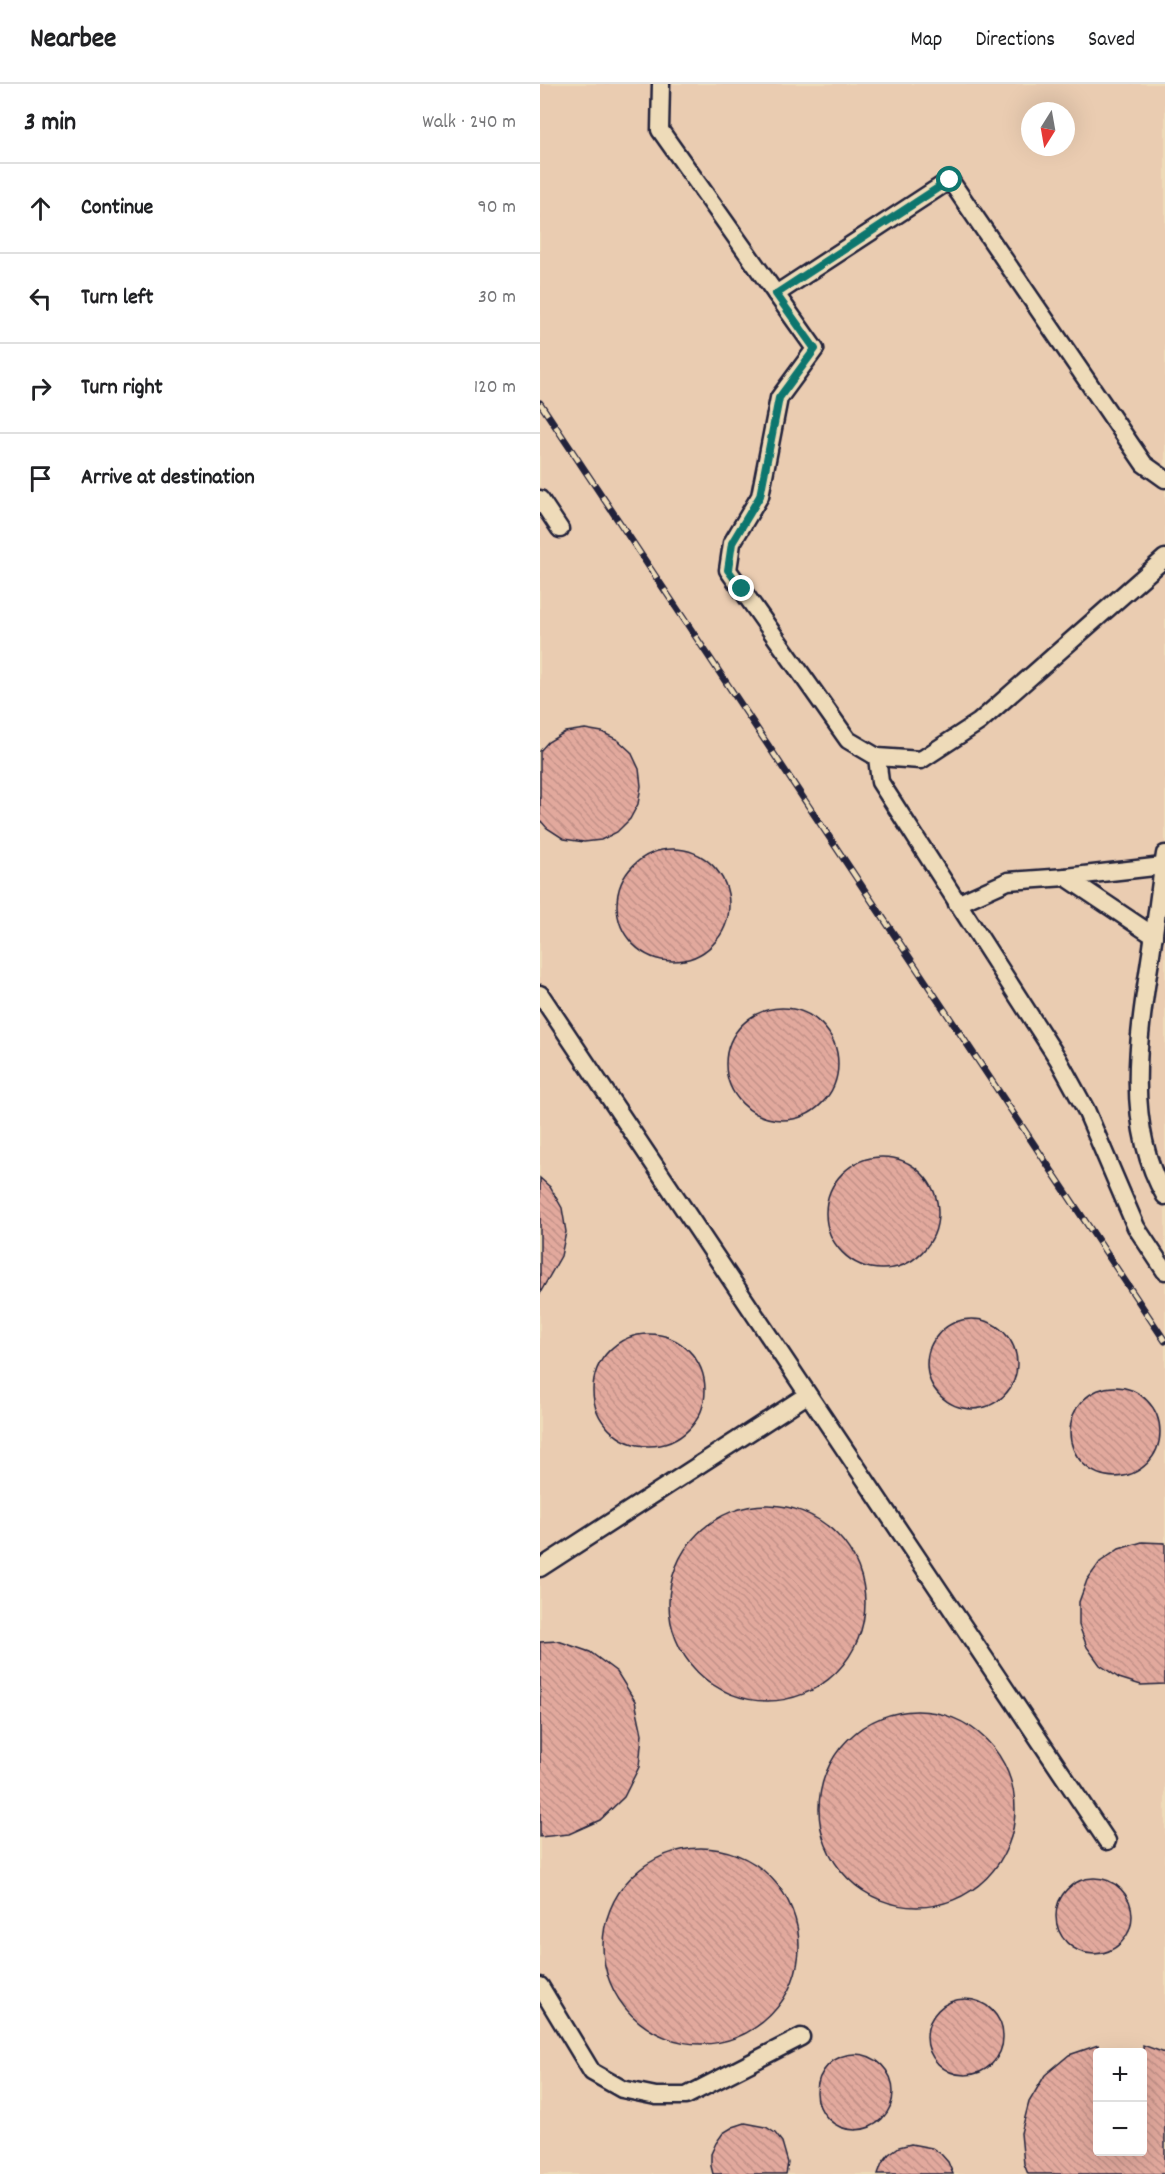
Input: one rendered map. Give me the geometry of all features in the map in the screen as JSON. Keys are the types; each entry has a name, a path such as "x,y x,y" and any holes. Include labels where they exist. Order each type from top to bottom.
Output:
{"lane":[{"path":"661,84 660,130 815,349 779,398 760,496 732,543 728,570 848,740 877,756 921,760 979,722 1165,558"},
{"path":"776,294 950,180 1144,464 1165,479"},
{"path":"540,499 560,529"},
{"path":"877,756 880,782 1058,1059 1086,1110 1136,1227 1165,1272"},
{"path":"957,904 1008,881 1066,877 1164,860 1141,1016 1138,1062 1139,1103 1149,1165 1165,1196"},
{"path":"1066,877 1154,936"},
{"path":"540,994 1107,1841"},
{"path":"540,1568 807,1395"},
{"path":"540,1986 592,2072 622,2089 656,2096 686,2096 801,2037"}],"shaded area":[{"path":"540,84 1165,84 1165,2174 540,2174"}],"building":[{"path":"585,729 602,732 618,740 631,752 639,769 641,786 638,804 630,819 617,832 601,840 584,842 564,839 547,828 540,820 540,751 548,742 565,732"},
{"path":"673,849 695,853 713,865 725,883 729,905 725,927 713,945 695,957 673,961 651,957 633,945 621,927 617,905 621,883 633,865 651,853"},
{"path":"782,1008 804,1012 822,1024 834,1042 838,1064 834,1086 822,1104 804,1116 782,1120 760,1116 742,1104 730,1086 726,1064 730,1042 742,1024 760,1012"},
{"path":"882,1157 904,1161 922,1173 934,1191 938,1213 934,1235 922,1253 904,1265 882,1269 860,1265 842,1253 830,1235 826,1213 830,1191 842,1173 860,1161"},
{"path":"540,1178 550,1187 562,1208 566,1232 561,1256 540,1293"},
{"path":"972,1319 989,1322 1004,1332 1014,1347 1017,1364 1014,1381 1004,1396 989,1406 972,1409 955,1406 940,1396 930,1381 927,1364 930,1347 940,1332 955,1322"},
{"path":"649,1334 671,1338 689,1350 701,1368 705,1390 701,1412 689,1430 671,1442 649,1446 627,1442 609,1430 597,1412 593,1390 597,1368 609,1350 627,1338"},
{"path":"1115,1387 1132,1390 1147,1400 1157,1415 1160,1432 1157,1449 1147,1464 1132,1474 1115,1477 1098,1474 1083,1464 1073,1449 1070,1432 1073,1415 1083,1400 1098,1390"},
{"path":"757,1505 777,1505 813,1516 822,1521 843,1541 858,1565 865,1593 865,1613 858,1641 849,1658 829,1679 805,1694 777,1701 757,1701 729,1694 712,1685 685,1658 673,1631 669,1613 669,1593 676,1565 685,1548 712,1521 739,1509"},
{"path":"1142,1542 1165,1543 1165,1684 1141,1685 1119,1678 1100,1665 1087,1647 1079,1625 1079,1602 1087,1580 1100,1562 1119,1549"},
{"path":"558,1641 590,1652 617,1672 635,1701 642,1734 639,1767 624,1797 600,1820 569,1834 540,1837 540,1642"},
{"path":"907,1711 927,1711 963,1722 993,1747 1008,1771 1015,1799 1015,1819 1008,1847 993,1871 979,1885 955,1900 927,1907 907,1907 871,1896 841,1871 826,1847 819,1819 819,1799 830,1763 855,1733 879,1718"},
{"path":"691,1848 711,1848 747,1859 756,1864 777,1884 792,1908 799,1936 799,1956 792,1984 783,2001 763,2022 739,2037 711,2044 691,2044 663,2037 646,2028 619,2001 607,1974 603,1956 603,1936 610,1908 619,1891 646,1864 673,1852"},
{"path":"1087,1878 1101,1878 1115,1884 1126,1895 1132,1909 1129,1931 1121,1943 1101,1954 1087,1954 1073,1948 1062,1937 1056,1923 1056,1909 1062,1895 1073,1884"},
{"path":"958,1999 972,1999 986,2005 997,2016 1003,2030 1000,2052 992,2064 972,2075 958,2075 944,2069 933,2058 927,2044 927,2030 933,2016 944,2005"},
{"path":"1098,2045 1098,2048 1093,2048 1093,2156 1147,2156 1147,2048 1143,2048 1143,2045 1165,2053 1165,2174 1028,2174 1024,2164 1021,2133 1029,2102 1045,2075 1069,2055"},
{"path":"848,2054 862,2054 876,2060 887,2071 893,2085 890,2107 882,2119 862,2130 848,2130 834,2124 823,2113 817,2099 817,2085 823,2071 834,2060"},
{"path":"745,2123 766,2127 775,2133 782,2142 788,2163 786,2174 713,2174 711,2154 716,2143 723,2133"},
{"path":"911,2144 932,2148 941,2154 948,2162 953,2174 878,2174 889,2154 899,2147"}],"railway":[{"path":"540,403 1165,1341"}],"route":[{"path":"742,589 728,570 732,543 760,496 779,398 815,349 776,294 950,180"}]}
